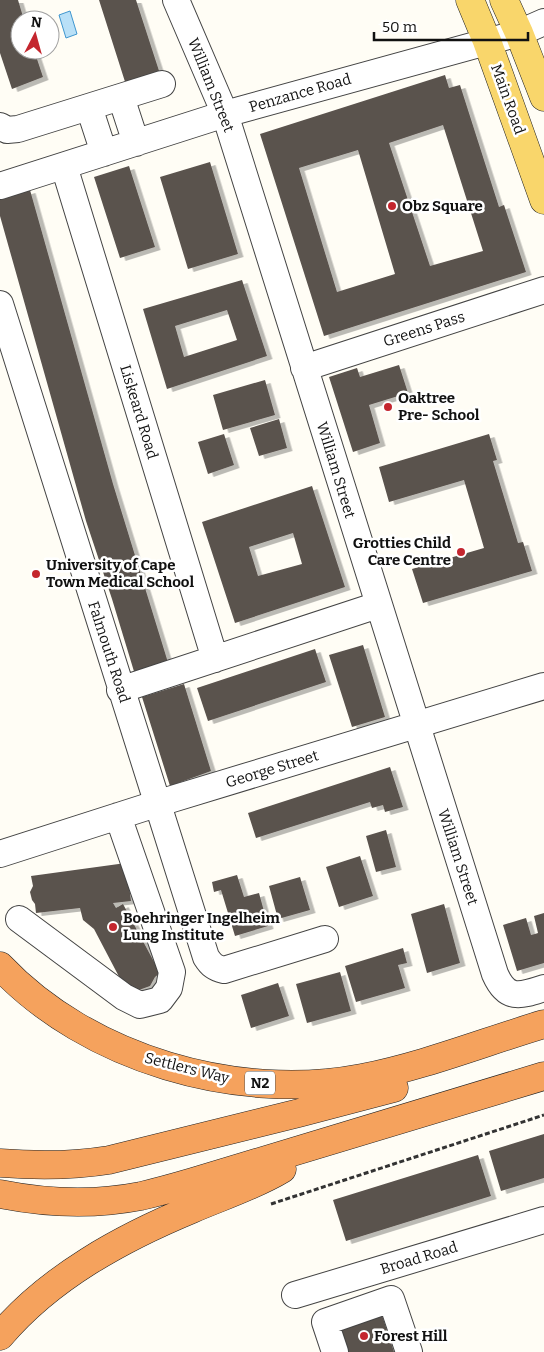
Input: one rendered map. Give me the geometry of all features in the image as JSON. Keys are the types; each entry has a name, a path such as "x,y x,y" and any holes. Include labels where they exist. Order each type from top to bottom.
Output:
{"highway":[{"name":"Settlers Way","path":"0,966 45,1004 73,1023 126,1051 150,1061 196,1073 256,1083 309,1084 363,1078 544,1024"},
{"path":"0,1162 31,1166 58,1166 109,1160 374,1094 544,1042"},
{"path":"0,1194 34,1200 60,1201 114,1200 140,1196 193,1182 544,1076"},
{"path":"0,1336 12,1321 53,1286 93,1259 122,1242 182,1213 270,1177 333,1139"}],"main road":[{"name":"Main Road","path":"470,0 487,41 544,200"},
{"path":"504,0 544,97"}],"street":[{"name":"William Street","path":"176,0 225,114 378,606 397,631 416,725 495,974 505,990 514,995 525,994 544,988"},
{"name":"Penzance Road","path":"0,186 225,114 519,33 544,22"},
{"path":"0,126 7,130 18,129 162,84"},
{"path":"121,97 136,143"},
{"path":"89,107 104,153"},
{"name":"Liskeard Road","path":"64,166 215,659"},
{"name":"Greens Pass","path":"304,368 544,290"},
{"name":"Falmouth Road","path":"0,304 120,690 159,803 209,963 216,968 224,970 325,939"},
{"path":"120,690 378,606"},
{"name":"George Street","path":"0,854 159,803 416,725 509,685 544,686"},
{"path":"19,919 124,997 140,1005 160,1000 169,988 172,972 118,816"},
{"name":"Broad Road","path":"295,1296 544,1220"},
{"path":"335,1352 325,1322 391,1299 409,1352"}],"path":[{"path":"262,1207 544,1115"}],"water":[{"path":"70,11 77,34 66,38 60,15"}],"building":[{"path":"0,0 18,0 21,10 10,10 10,60 37,60 43,77 12,89 0,53"},
{"path":"99,0 136,0 161,77 127,88"},
{"name":"Obz Square","path":"445,75 449,88 460,85 499,207 504,205 526,272 324,336 260,134","holes":["443,125 483,251 430,266 389,143","358,150 395,274 337,292 299,168"]},
{"path":"210,162 238,254 188,269 160,177"},
{"path":"129,166 155,247 120,258 94,177"},
{"path":"30,190 113,484 170,669 136,678 86,521 0,216 0,198"},
{"path":"242,280 267,356 167,389 143,309","holes":["227,310 237,340 184,357 175,326"]},
{"path":"399,365 408,393 369,405 380,443 353,452 329,377 357,368 360,377"},
{"path":"265,380 275,415 223,430 213,395"},
{"path":"279,419 287,448 259,456 250,428"},
{"path":"224,434 234,465 208,474 198,442"},
{"path":"489,434 497,460 493,461 518,543 523,542 532,571 423,603 412,569 484,548 464,480 389,502 379,467"},
{"path":"312,486 345,587 235,623 202,522","holes":["293,533 302,564 258,576 249,547"]},
{"path":"363,645 385,717 352,727 329,655"},
{"path":"315,649 326,682 208,721 197,688"},
{"path":"184,684 211,771 170,786 142,697"},
{"path":"390,767 403,807 385,812 383,805 372,808 370,802 256,838 248,813"},
{"path":"386,830 396,867 376,872 366,836"},
{"path":"360,856 373,896 339,907 326,867"},
{"name":"Boehringer Ingelheim Lung Institute","path":"126,863 131,901 113,903 116,908 123,904 160,973 155,977 150,986 139,990 126,990 94,929 83,920 80,908 36,913 35,904 30,892 33,886 31,876"},
{"path":"237,875 244,897 259,893 268,926 235,936 221,890 214,892 212,882"},
{"path":"300,877 310,910 278,919 269,886"},
{"path":"444,904 460,963 427,973 411,914"},
{"path":"544,913 544,963 517,971 503,925 526,918 531,935 535,934 538,933 534,916"},
{"path":"403,948 407,963 398,965 405,988 356,1002 345,966"},
{"path":"340,972 351,1011 307,1023 296,984"},
{"path":"278,983 289,1016 251,1028 241,995"},
{"path":"544,1134 544,1178 501,1191 489,1151"},
{"path":"478,1155 491,1196 346,1241 333,1200"},
{"name":"Forest Hill","path":"379,1306 394,1352 345,1352 335,1320"}],"place":[{"name":"Obz Square","path":"392,206"},
{"name":"Oaktree Pre- School","path":"388,407"},
{"name":"Grotties Child Care Centre","path":"461,552"},
{"name":"University of Cape Town Medical School","path":"36,574"},
{"name":"Boehringer Ingelheim Lung Institute","path":"113,927"},
{"name":"Forest Hill","path":"364,1336"}]}
